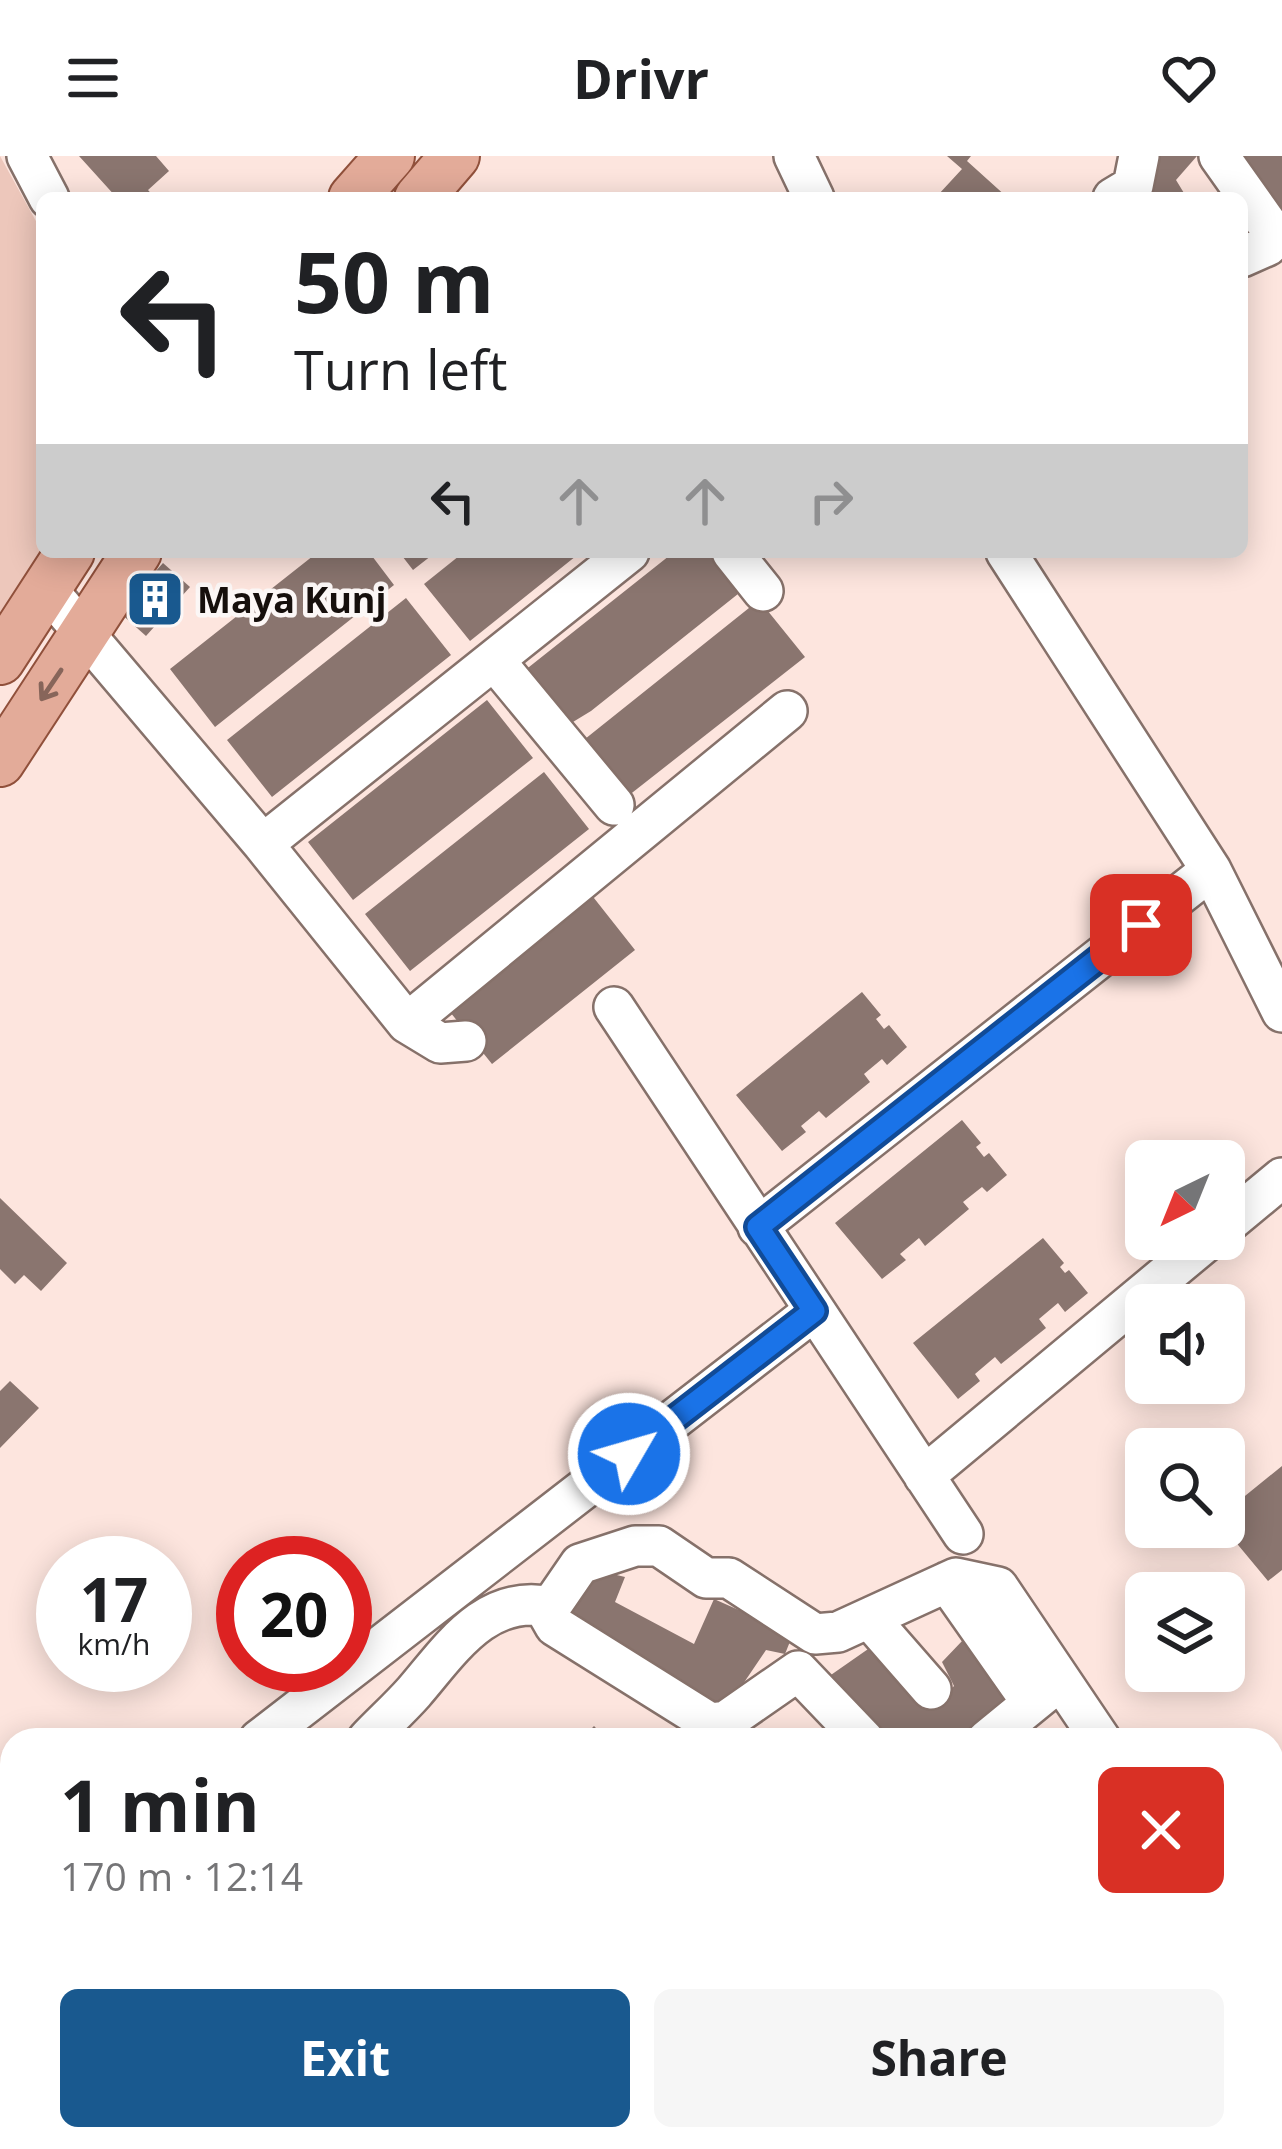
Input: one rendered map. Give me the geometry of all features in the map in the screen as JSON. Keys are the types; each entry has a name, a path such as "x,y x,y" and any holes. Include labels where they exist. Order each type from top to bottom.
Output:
{"main road":[{"path":"358,192 390,156"},
{"path":"423,192 455,156"},
{"path":"0,762 133,558"},
{"path":"0,660 57,569"}],"street":[{"path":"27,156 46,192"},
{"path":"794,156 811,192"},
{"path":"1123,192 1133,186 1139,156"},
{"path":"1219,156 1244,192"},
{"path":"1248,197 1270,228 1268,246 1248,254"},
{"path":"263,844 622,558"},
{"path":"737,558 763,591"},
{"path":"1010,558 1211,871 1282,1012"},
{"path":"57,569 85,634 407,1023 440,1043 466,1041"},
{"path":"494,660 614,805"},
{"path":"407,1023 788,711"},
{"path":"758,1227 1211,871"},
{"path":"614,1007 963,1534"},
{"path":"1245,1209 1282,1178"},
{"path":"924,1476 1184,1260"},
{"path":"275,1728 814,1311"},
{"path":"815,1634 798,1671 726,1721 710,1723 555,1626 547,1612 580,1564 635,1546 659,1546 706,1578 729,1578 815,1634 838,1632 956,1577 998,1587 1046,1691 1081,1728"},
{"path":"379,1728 449,1646 495,1613 526,1601 550,1606"},
{"path":"869,1618 931,1689"},
{"path":"798,1671 853,1728"},
{"path":"1001,1728 1046,1691"}],"shaded area":[{"path":"0,156 36,221 40,558 0,657"}],"building":[{"path":"79,156 156,156 169,171 150,192 112,192"},
{"path":"947,156 971,156 967,161 1001,192 941,192 962,169"},
{"path":"1150,156 1197,156 1176,180 1183,192 1135,192"},
{"path":"1241,156 1282,156 1282,217"},
{"path":"310,558 374,558 394,585 215,727 170,669"},
{"path":"404,558 428,558 413,570"},
{"path":"456,558 574,558 470,641 424,584"},
{"path":"666,558 726,558 748,586 568,725 524,671"},
{"name":"Maya Kunj","path":"163,563 190,587 146,636 119,612"},
{"path":"406,598 451,655 272,797 227,740"},
{"path":"759,600 805,657 628,796 585,739"},
{"path":"487,700 533,758 353,900 308,842"},
{"path":"544,772 589,829 410,971 365,914"},
{"path":"590,893 635,950 492,1064 446,1007"},
{"path":"862,992 881,1015 876,1019 884,1029 889,1025 907,1047 887,1065 882,1059 864,1074 870,1082 826,1118 819,1111 801,1126 806,1132 782,1151 736,1095"},
{"path":"962,1120 981,1143 976,1147 984,1157 989,1153 1007,1175 987,1192 982,1187 963,1202 969,1209 925,1246 919,1238 900,1254 906,1260 882,1279 835,1223"},
{"path":"0,1198 67,1263 41,1291 24,1275 15,1284 0,1269"},
{"path":"1043,1238 1064,1263 1060,1267 1065,1273 1069,1270 1088,1293 1065,1312 1058,1303 1039,1319 1046,1328 1001,1364 995,1357 975,1374 980,1381 958,1399 913,1343"},
{"path":"10,1381 39,1408 0,1448 0,1391"},
{"path":"1282,1466 1282,1570 1268,1581 1241,1548 1245,1548 1245,1496"},
{"path":"592,1569 625,1577 615,1602 694,1644 714,1599 793,1634 785,1654 766,1650 724,1712 558,1616"},
{"path":"963,1640 1014,1703 985,1728 873,1728 828,1677 871,1647 932,1708 954,1686 942,1662"}],"place":[{"name":"Maya Kunj","path":"155,599"}],"route":[{"path":"629,1454 814,1311 758,1227 1141,925"}]}
